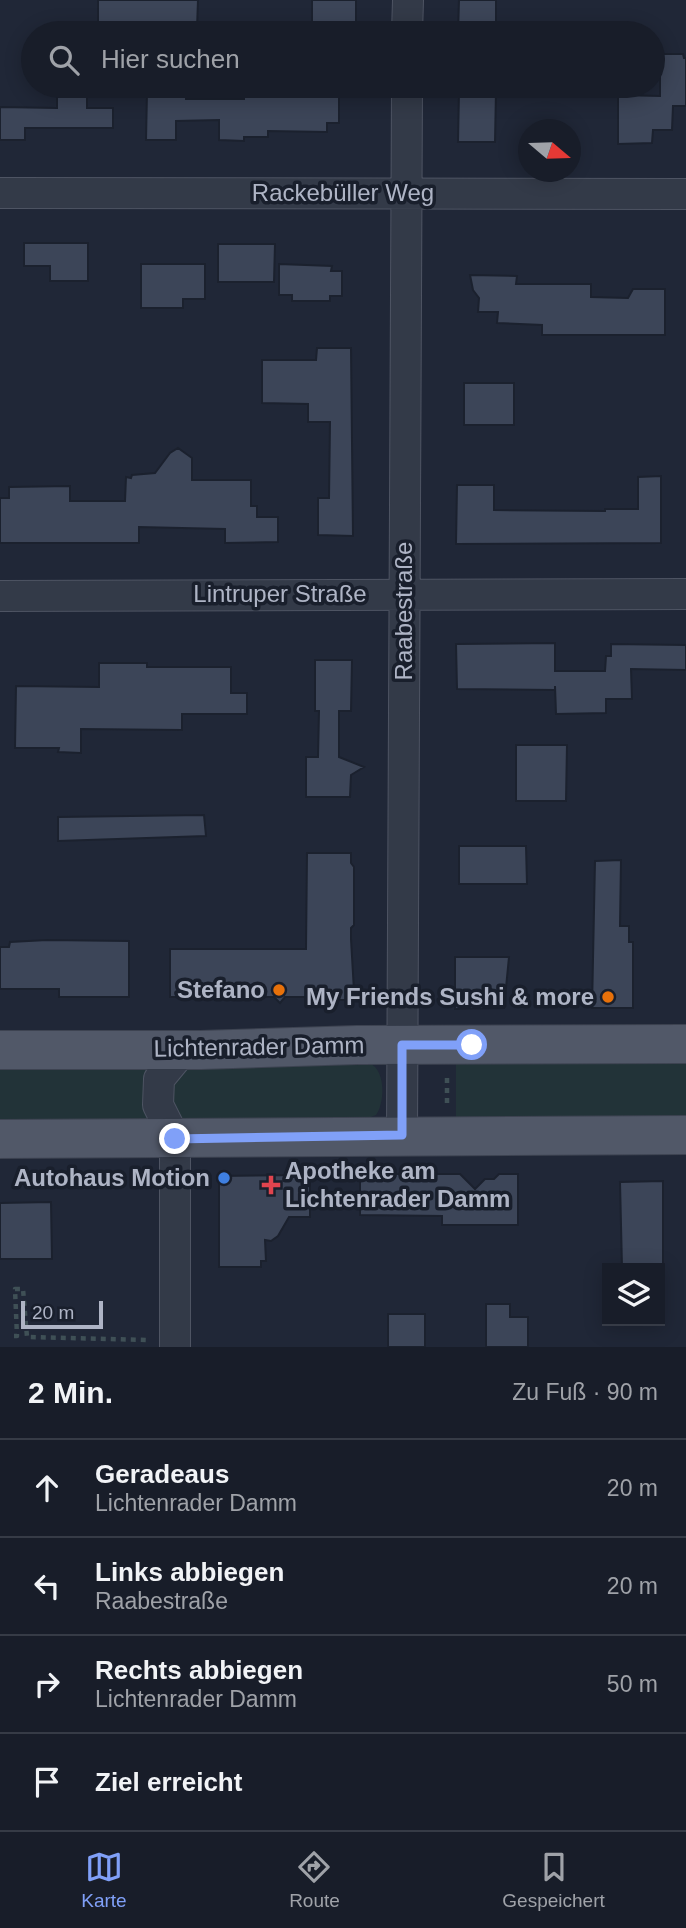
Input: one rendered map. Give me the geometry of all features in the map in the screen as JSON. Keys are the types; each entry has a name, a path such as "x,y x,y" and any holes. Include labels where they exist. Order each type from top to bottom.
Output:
{"main road":[{"name":"Lichtenrader Damm","path":"0,1050 686,1044"},
{"path":"0,1139 686,1135"}],"street":[{"path":"407,21 408,0"},
{"name":"Raabestraße","path":"402,1135 407,98"},
{"name":"Rackebüller Weg","path":"0,193 686,194"},
{"name":"Lintruper Straße","path":"0,596 686,594"},
{"path":"165,1343 175,1139 158,1105 159,1079 183,1050"}],"path":[{"path":"447,1076 447,1103"},
{"path":"27,1337 23,1289 15,1289 15,1336 27,1337 165,1343"}],"shaded area":[{"path":"686,1062 686,1117 456,1117 456,1063"},
{"path":"0,1063 369,1063 379,1072 382,1095 376,1115 368,1118 0,1120"}],"building":[{"path":"98,0 198,0 197,21 98,21"},
{"path":"312,0 356,0 356,21 312,21"},
{"path":"459,0 496,0 496,21 458,21"},
{"path":"665,54 683,54 686,58 686,106 673,106 672,130 653,130 652,143 618,144 618,98 665,98"},
{"path":"57,98 87,98 87,108 113,108 113,128 25,128 25,140 0,140 0,107 57,108"},
{"path":"147,98 339,98 339,123 327,123 327,132 268,131 268,137 244,137 244,141 219,140 219,120 176,121 176,140 146,140"},
{"path":"459,98 496,98 495,142 458,142"},
{"path":"24,243 88,243 88,281 50,281 50,266 24,266"},
{"path":"218,244 275,244 274,282 218,282"},
{"path":"141,264 205,264 205,299 183,299 183,308 141,308"},
{"path":"279,264 332,266 331,271 342,271 342,296 330,296 330,301 292,301 292,295 279,295"},
{"path":"470,275 517,276 516,284 591,284 591,297 628,298 633,289 665,289 665,335 542,335 542,325 497,323 498,312 478,312 479,298 473,290"},
{"path":"317,348 351,348 353,536 318,535 318,498 329,498 330,422 308,422 308,404 262,403 262,360 316,360"},
{"path":"464,383 514,383 514,425 464,425"},
{"path":"178,448 192,458 192,480 251,480 251,506 257,506 257,517 278,517 278,542 225,543 225,529 139,527 139,543 0,543 0,498 9,498 9,487 70,486 70,501 125,501 126,477 155,473 170,453"},
{"path":"661,476 661,543 456,544 457,485 494,485 494,510 605,511 638,509 638,477"},
{"path":"555,643 555,671 605,671 606,656 611,656 611,644 686,645 686,670 631,669 632,699 606,699 606,713 556,714 555,686 555,690 457,689 456,644"},
{"path":"315,660 352,660 351,711 339,711 339,757 364,767 351,775 350,797 306,797 306,757 318,757 319,711 315,711"},
{"path":"99,663 147,663 147,667 231,667 231,693 247,693 247,714 182,714 182,730 81,729 81,753 58,752 59,748 15,748 16,686 99,687"},
{"path":"516,745 567,745 566,801 516,801"},
{"path":"204,815 206,836 58,841 58,817"},
{"path":"459,846 526,846 527,884 459,884"},
{"path":"307,853 351,853 354,867 354,925 351,928 351,939 354,991 345,1000 336,1000 327,990 315,1002 309,997 285,997 280,1003 274,997 170,997 170,949 306,949"},
{"path":"621,860 620,926 629,926 629,942 633,942 633,1008 592,1008 595,861"},
{"path":"129,941 129,997 59,997 59,989 0,989 0,947 9,947 10,942"},
{"path":"455,957 509,957 504,1008 455,1009"},
{"path":"360,1174 460,1174 475,1189 485,1179 494,1179 499,1174 518,1174 518,1225 442,1225 442,1216 360,1215"},
{"path":"310,1175 310,1217 289,1217 278,1236 271,1241 265,1240 266,1261 261,1261 261,1267 219,1267 219,1176"},
{"path":"663,1181 663,1263 622,1263 620,1182"},
{"path":"51,1202 52,1259 0,1259 0,1203"},
{"path":"486,1304 510,1304 510,1317 528,1317 528,1347 486,1347"},
{"path":"388,1314 425,1314 425,1347 388,1347"}],"place":[{"name":"Stefano","path":"279,990"},
{"name":"My Friends Sushi & more","path":"608,997"},
{"name":"Autohaus Motion","path":"224,1178"},
{"name":"Apotheke am Lichtenrader Damm","path":"271,1185"}],"route":[{"path":"175,1139 402,1135 402,1045 472,1045"}]}
